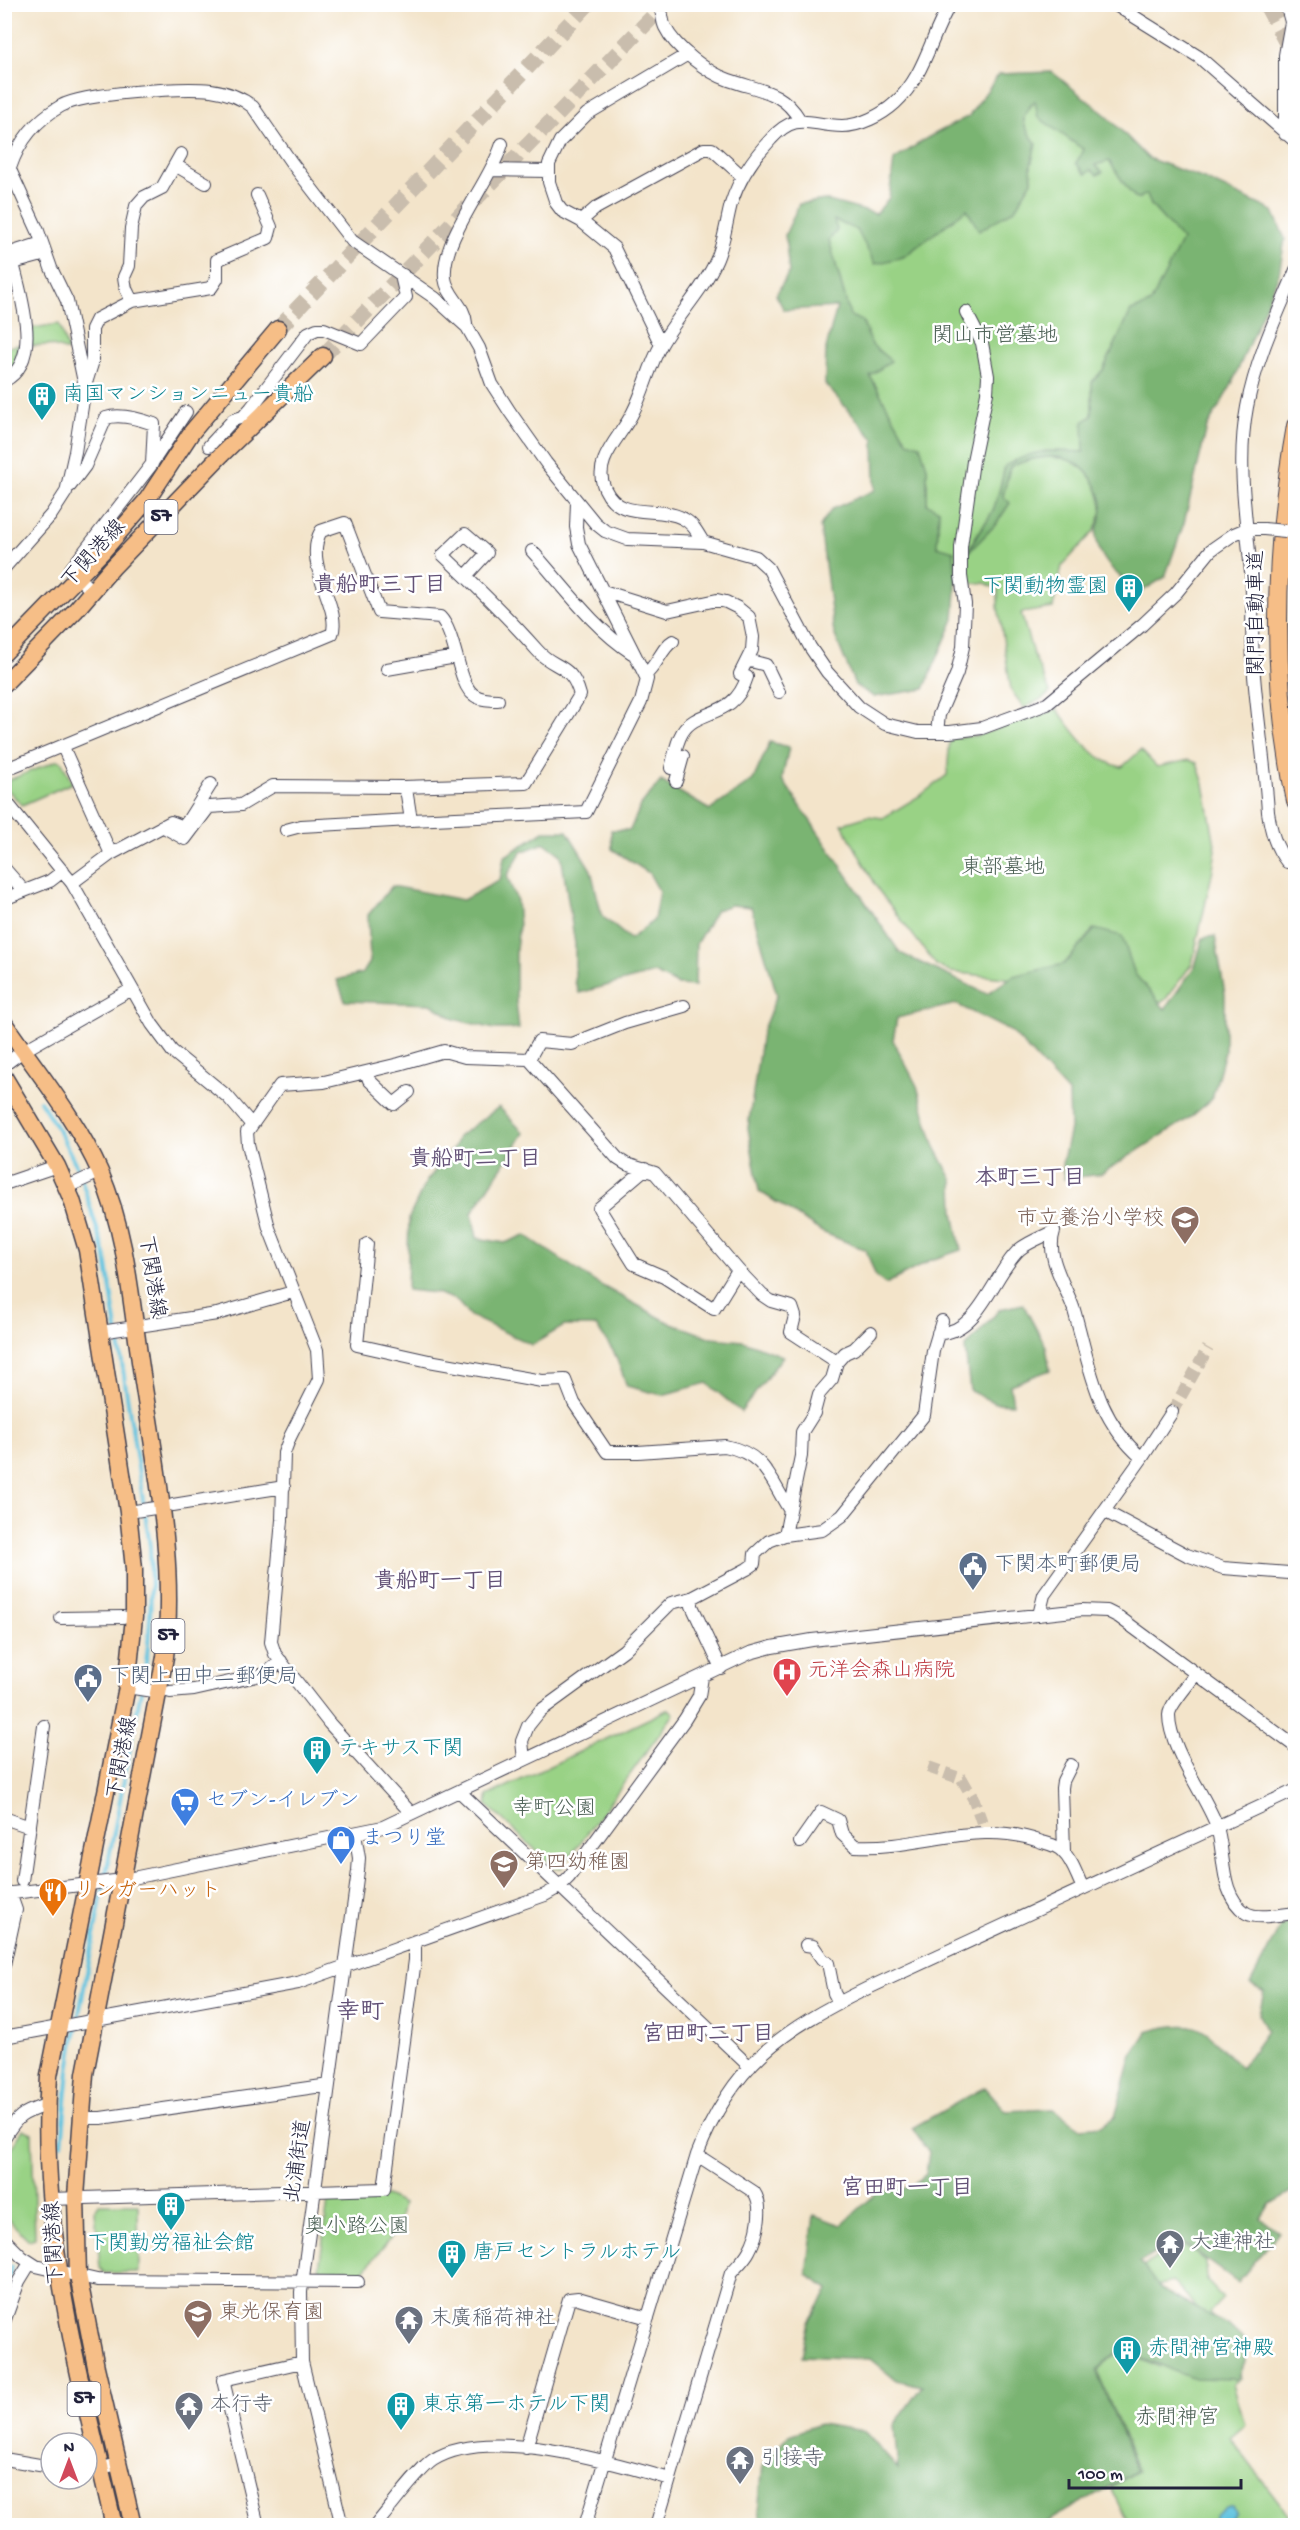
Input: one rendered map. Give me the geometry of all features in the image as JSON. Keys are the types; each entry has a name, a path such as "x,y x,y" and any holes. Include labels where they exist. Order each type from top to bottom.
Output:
{"highway":[{"name":"関門自動車道","path":"1296,426 1284,501 1277,621 1280,695 1296,801"}],"main road":[{"name":"下関港線","path":"4,653 77,578 147,500 191,433 278,328"},
{"name":"下関港線","path":"4,684 75,611 215,451 323,356"},
{"name":"下関港線","path":"4,1023 74,1121 95,1174 115,1211 136,1327 166,1538 169,1605 165,1657 159,1692 49,2076 46,2105 50,2199 58,2272 87,2431"},
{"name":"下関港線","path":"4,1077 57,1166 71,1185 104,1332 132,1512 134,1605 130,1688 105,1882 80,2118 75,2198 78,2275 133,2526"},
{"name":"下関港線","path":"99,2484 114,2526"}],"street":[{"path":"660,4 665,27 688,54 726,79 778,96 791,105 800,120"},
{"path":"703,542 693,525 682,518 638,512 618,504 609,496 602,482 604,459 633,412 661,345 716,261 732,204 743,177 772,138 787,124 800,120 848,125 881,114 897,102 922,68 950,4"},
{"path":"1114,4 1199,57 1296,142"},
{"path":"1285,134 1285,55 1291,22 1286,4"},
{"path":"661,345 614,248 581,221 562,211 556,203 548,171 554,150 560,141 586,114 688,54"},
{"path":"85,387 67,301 7,163 23,138 38,123 60,106 70,102 105,95 195,90 222,92 247,102 253,107 291,162 352,241 450,309 467,327 479,348 492,384 546,463 595,523 605,531 627,539 703,542 750,555 763,562 787,601 810,647 827,672 859,707 885,724 918,732 937,732 982,728 1027,713 1056,699 1078,676 1142,626 1176,592 1211,550 1234,534 1246,529 1296,532"},
{"path":"467,327 462,309 450,293 446,281 446,262 472,199 492,170 502,144"},
{"path":"581,221 596,208 704,149 712,150 743,177"},
{"path":"132,301 124,278 129,266 131,228 136,206 144,197 162,188 178,160 206,183"},
{"path":"492,170 548,171"},
{"path":"66,492 85,387 92,364 93,324 101,315 132,301 212,288 217,279 217,260 268,238 271,234 271,227 257,195"},
{"path":"4,255 44,249"},
{"path":"4,381 10,378 18,368 27,338 26,316 13,263 44,249"},
{"path":"1296,270 1259,358 1246,408 1241,466 1251,563 1253,663 1270,822 1279,852 1287,862 1296,860"},
{"path":"191,433 215,451 233,420 243,417 251,408 308,333 317,329 328,330 361,344 406,297 403,275"},
{"path":"937,732 939,715 957,673 963,647 964,604 961,547 987,393 982,343 966,312"},
{"path":"91,590 70,570 152,464 186,412"},
{"path":"4,568 51,515 85,466 103,421 109,416 138,419 154,424 152,464"},
{"path":"286,830 315,825 586,812 641,702 645,690 645,675 579,544 576,528 577,502"},
{"path":"4,770 332,634 335,623 319,580 316,540 321,531 345,523 379,612 440,617 447,624 456,657 473,695 498,700"},
{"path":"532,551 600,627 633,653"},
{"path":"162,826 185,839 209,807 241,806 273,786 403,787 526,783 580,695 574,680 561,665 537,650 521,629 466,576"},
{"path":"603,591 666,611 717,600 726,602 746,614 751,621 753,642 740,674 747,677 744,684 731,704 692,724 682,733 671,768"},
{"path":"645,675 656,665 667,645 673,642"},
{"path":"387,669 456,657"},
{"path":"747,660 766,665 779,692"},
{"path":"676,781 692,724"},
{"path":"63,747 111,854"},
{"path":"72,884 111,854 162,826 171,822 184,827 211,784"},
{"path":"403,787 407,795 411,820"},
{"path":"4,799 72,884 152,1024 172,1051 228,1097 252,1125"},
{"path":"4,868 24,891"},
{"path":"4,899 50,881 63,871"},
{"path":"4,1065 23,1051 132,989"},
{"path":"529,1059 539,1041 572,1044 625,1023 684,1006"},
{"path":"411,1813 329,1723 281,1661 271,1642 279,1561 284,1453 319,1378 317,1350 269,1228 248,1144 247,1132 280,1084 313,1084 444,1051 465,1057 529,1059 618,1159 626,1164 655,1173 738,1270 771,1301 792,1307 795,1316 791,1332 837,1362"},
{"path":"366,1072 369,1080 394,1104 409,1092"},
{"path":"4,1184 57,1166"},
{"path":"645,1169 599,1208 630,1260 643,1269 664,1277 714,1310 738,1270"},
{"path":"71,1185 95,1174"},
{"path":"524,1760 522,1741 540,1711 624,1650 671,1603 693,1598 754,1564 757,1550 769,1541 785,1535 822,1530 843,1515 924,1415 933,1351 940,1327 948,1333 967,1323 1021,1248 1053,1231 1051,1241 1057,1271 1074,1311 1091,1380 1120,1436 1142,1458"},
{"path":"367,1244 357,1345 429,1361 536,1380 565,1380 574,1403 607,1452 724,1446 733,1448 759,1460 789,1509"},
{"path":"104,1332 217,1314 293,1292"},
{"path":"785,1535 795,1488 802,1432 814,1413 819,1394 832,1379 837,1362 872,1332"},
{"path":"1040,1615 1044,1594 1142,1458 1172,1412"},
{"path":"132,1512 284,1487"},
{"path":"1104,1511 1187,1555 1223,1568 1296,1576"},
{"path":"693,1598 692,1606 721,1668"},
{"path":"4,1965 16,1910 7,1894 105,1882 383,1827 750,1653 792,1642 1082,1610 1107,1611 1296,1747"},
{"path":"61,1618 123,1617"},
{"path":"130,1688 159,1692 194,1690 265,1674 281,1661"},
{"path":"1196,1674 1168,1714 1173,1736 1216,1825 1231,1895 1241,1909 1253,1916 1296,1913"},
{"path":"4,2037 298,1983 545,1895 559,1887 569,1877 685,1719 699,1696 702,1677"},
{"path":"22,1881 44,1726"},
{"path":"1071,1765 1062,1788 1064,1852 1083,1888"},
{"path":"585,2526 697,2155 722,2101 766,2049 799,2024 839,2002 1216,1825 1296,1790"},
{"path":"459,1791 750,2067"},
{"path":"800,1842 821,1812 838,1820 843,1834 855,1846 890,1845 999,1831 1031,1838 1064,1852"},
{"path":"4,1818 30,1827"},
{"name":"北浦街道","path":"342,2526 302,2362 300,2314 359,1858 355,1834"},
{"path":"50,2199 384,2189 415,1960 415,1941"},
{"path":"806,1945 813,1946 822,1959 828,1963 834,1993 839,2002"},
{"path":"80,2118 101,2118 329,2085"},
{"path":"4,2138 14,2120 22,2114 46,2105"},
{"path":"656,2526 731,2273 748,2253 760,2207 759,2199 754,2192 697,2155"},
{"path":"6,2241 30,2263 58,2272 97,2280 358,2282"},
{"path":"4,2255 6,2241"},
{"path":"4,2322 19,2281 30,2263"},
{"path":"526,2448 569,2299 578,2298 648,2318"},
{"path":"258,2526 223,2380 302,2362"},
{"path":"375,2526 431,2461 452,2450 476,2445 526,2448 605,2460 670,2479"},
{"path":"4,2459 39,2465"},
{"path":"99,2469 119,2464"}],"green space":[{"path":"1052,72 1107,116 1148,158 1204,179 1273,211 1285,239 1279,274 1231,386 1207,427 1184,523 1165,577 1139,593 1113,570 1101,553 1096,534 1102,506 1094,482 1084,469 1064,459 1043,457 1010,467 1003,496 1010,503 996,524 968,553 994,508 1005,466 1035,453 1084,452 1083,422 1092,416 1092,382 1103,370 1131,311 1150,304 1182,240 1151,205 1147,194 1137,199 1133,196 1109,161 1095,165 1103,172 1097,175 1091,170 1086,174 1076,163 1084,150 1038,117 1035,101 1024,117 1025,127 1036,143 1031,165 1032,181 1015,209 979,231 967,209 903,257 875,264 857,230 834,220 837,230 829,240 850,316 862,321 872,345 891,361 870,376 907,441 920,445 927,467 927,504 939,510 937,546 954,551 956,590 954,619 924,689 874,697 855,685 834,633 820,526 832,509 875,490 874,439 825,384 826,348 837,307 784,310 776,295 789,272 785,235 799,204 825,200 876,214 889,198 894,160 927,138 969,116 999,74"},
{"name":"関山市営墓地","path":"1036,101 1073,141 1085,150 1076,163 1085,174 1095,165 1109,161 1131,193 1147,194 1151,205 1183,240 1150,304 1131,311 1103,370 1092,382 1092,416 1084,422 1084,452 1045,451 1005,466 994,508 968,552 996,524 1009,504 1003,496 1010,467 1028,459 1048,457 1072,459 1086,471 1097,487 1103,508 1095,530 1062,566 1053,608 1021,613 1033,654 1050,692 1044,698 1024,708 1011,690 998,606 998,589 985,583 959,583 937,546 939,510 927,505 927,467 907,441 870,376 890,361 872,345 862,321 850,316 829,240 837,230 833,219 903,257 967,209 1032,181 1031,165 1036,143 1027,131 1024,117"},
{"path":"59,324 68,351 49,345 30,346 33,328"},
{"path":"21,344 14,366 4,374 4,348"},
{"name":"東部墓地","path":"1057,709 1077,736 1093,752 1111,764 1122,767 1141,750 1157,767 1189,760 1197,763 1204,784 1216,850 1192,964 1165,1000 1144,1012 1123,960 1093,929 1059,980 1023,980 950,972 936,965 879,891 842,824 868,816 883,818 921,795 947,775 950,738 975,736"},
{"path":"770,742 789,747 782,779 900,953 987,994 1013,976 1064,964 1095,929 1122,936 1135,974 1165,1009 1195,966 1203,938 1215,936 1225,994 1225,1051 1212,1099 1191,1117 1101,1174 1064,1179 1062,1164 1070,1129 1069,1094 1012,1032 956,1004 897,1018 893,1040 917,1086 934,1145 953,1181 954,1212 961,1250 931,1260 886,1284 876,1277 866,1250 822,1232 759,1191 748,1128 762,1032 777,995 751,907 731,905 716,910 696,944 695,986 678,985 654,973 579,993 575,982 575,944 561,855 545,843 521,852 507,876 517,901 519,926 516,949 516,1000 519,1029 494,1029 454,1019 431,1004 345,1001 337,980 363,973 370,962 368,915 392,886 463,900 500,880 504,857 544,831 567,831 591,870 602,916 630,939 654,920 659,891 649,873 612,849 611,830 630,830 641,805 661,781 710,810 753,780"},
{"path":"58,760 62,762 72,783 22,805 7,789 9,780"},
{"path":"499,1107 524,1133 472,1213 477,1238 505,1243 525,1235 595,1282 668,1322 712,1338 743,1341 783,1356 741,1412 707,1383 662,1395 627,1386 614,1352 596,1326 564,1326 532,1345 470,1316 456,1300 436,1293 407,1290 409,1218 426,1182 454,1147 458,1137"},
{"path":"1023,1304 1046,1347 1050,1370 1010,1385 1013,1404 995,1403 970,1391 965,1348 1000,1309"},
{"name":"幸町公園","path":"669,1709 674,1714 562,1868 554,1867 487,1805 487,1796"},
{"path":"1295,1923 1295,2190 1270,2204 1261,2218 1279,2232 1238,2282 1178,2239 1140,2262 1160,2289 1228,2325 1245,2341 1245,2361 1238,2379 1192,2378 1119,2350 1096,2370 1137,2471 1041,2525 762,2525 758,2512 763,2465 789,2435 820,2424 864,2431 898,2469 894,2425 922,2386 896,2380 870,2359 802,2356 809,2322 829,2289 807,2275 814,2215 841,2225 877,2193 911,2187 926,2174 929,2153 912,2128 985,2087 1006,2111 1053,2109 1081,2128 1101,2126 1115,2117 1132,2055 1147,2032 1181,2025 1192,2026 1210,2036 1241,2068 1267,2031 1259,2015 1264,1992 1250,1984 1281,1925"},
{"path":"23,2129 32,2133 35,2238 29,2240 5,2217 5,2161"},
{"name":"奥小路公園","path":"386,2196 403,2204 397,2230 361,2274 321,2274 319,2270 328,2201 331,2197"},
{"path":"99,2204 138,2204 139,2272 104,2273 100,2268 95,2210"},
{"name":"赤間神宮","path":"1178,2241 1206,2261 1207,2281 1223,2298 1210,2312 1233,2347 1241,2378 1233,2384 1245,2425 1230,2438 1289,2515 1280,2525 1130,2525 1111,2487 1138,2471 1097,2370 1120,2351 1159,2367 1180,2361 1205,2317 1173,2282 1155,2286 1141,2269"}],"water":[{"path":"1226,2507 1232,2507 1235,2512 1227,2523 1217,2525 1215,2515"}],"waterway":[{"path":"40,1101 60,1133 79,1171 106,1258 151,1561 150,1623 145,1670 75,2035 69,2070 62,2144"},
{"path":"4,2289 12,2267"}],"tunnel":[{"path":"278,329 588,4"},
{"path":"323,356 665,4"},
{"path":"1267,4 1296,59"},
{"path":"1172,1412 1208,1348"},
{"path":"928,1767 962,1779 974,1800 985,1831"}],"place":[{"name":"南国マンションニュー貴船","path":"42,422"},
{"name":"下関動物霊園","path":"1129,614"},
{"name":"市立養治小学校","path":"1185,1246"},
{"name":"下関本町郵便局","path":"973,1592"},
{"name":"元洋会森山病院","path":"787,1698"},
{"name":"下関上田中二郵便局","path":"88,1704"},
{"name":"テキサス下関","path":"317,1776"},
{"name":"セブン-イレブン","path":"185,1828"},
{"name":"まつり堂","path":"341,1866"},
{"name":"第四幼稚園","path":"504,1890"},
{"name":"リンガーハット","path":"53,1918"},
{"name":"下関勤労福祉会館","path":"171,2232"},
{"name":"大連神社","path":"1170,2270"},
{"name":"唐戸セントラルホテル","path":"452,2280"},
{"name":"東光保育園","path":"198,2340"},
{"name":"末廣稲荷神社","path":"409,2346"},
{"name":"赤間神宮神殿","path":"1127,2376"},
{"name":"本行寺","path":"189,2432"},
{"name":"東京第一ホテル下関","path":"401,2432"},
{"name":"引接寺","path":"740,2486"}],"district":[{"name":"貴船町三丁目","path":"380,587"},
{"name":"貴船町二丁目","path":"475,1161"},
{"name":"本町三丁目","path":"1030,1180"},
{"name":"貴船町一丁目","path":"440,1583"},
{"name":"幸町","path":"360,2013"},
{"name":"宮田町二丁目","path":"708,2036"},
{"name":"宮田町一丁目","path":"907,2190"}]}
